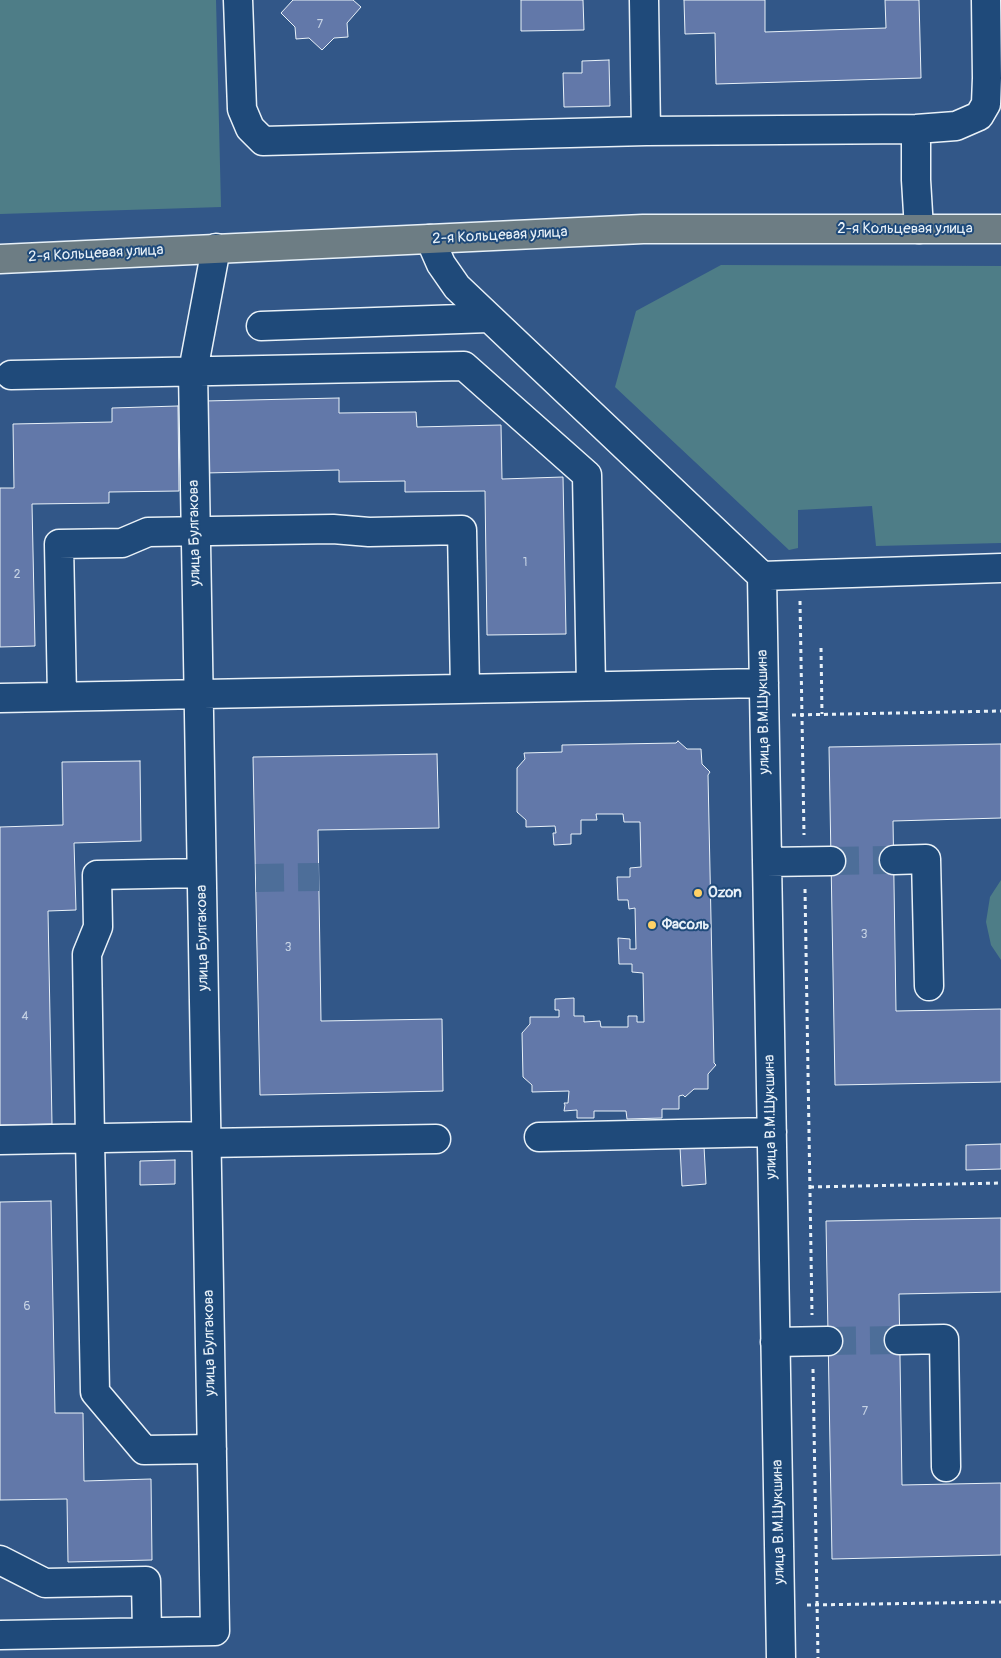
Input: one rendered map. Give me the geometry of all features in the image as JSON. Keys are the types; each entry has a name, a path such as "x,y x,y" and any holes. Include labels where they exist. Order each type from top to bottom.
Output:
{"main road":[{"name":"2-я Кольцевая улица","path":"0,259 643,229 1001,229"}],"street":[{"path":"238,0 242,109 250,128 263,141 646,131 916,129 956,126 979,116 986,104 986,0"},
{"path":"644,0 646,131"},
{"path":"916,129 916,180 919,229"},
{"path":"430,239 441,264 457,287 762,576 1001,568"},
{"name":"улица Булгакова","path":"147,1632 215,1631 193,371 216,248"},
{"path":"261,326 490,318"},
{"path":"11,375 464,366 587,475 591,686"},
{"path":"62,696 59,544 122,543 148,532 332,528 369,532 462,530 465,688"},
{"name":"улица В.М.Шукшина","path":"762,576 781,1658"},
{"path":"0,698 764,683"},
{"path":"894,860 926,859 928,986"},
{"path":"767,862 818,861"},
{"path":"202,872 97,875 98,927 87,954 90,1139 95,1392 144,1450 212,1449"},
{"path":"539,1137 772,1132"},
{"path":"0,1140 436,1139"},
{"path":"900,1340 944,1339 946,1467"},
{"path":"775,1342 820,1341"},
{"path":"0,1560 45,1583 146,1581 147,1632 0,1635"}],"path":[{"path":"799,574 802,714 818,861 810,1187 820,1341 818,1658"},
{"path":"821,648 822,714"},
{"path":"764,715 1001,711"},
{"path":"810,1187 1001,1183"},
{"path":"780,1606 1001,1602"}],"green space":[{"path":"0,0 216,0 221,207 0,214"},
{"path":"721,265 1001,266 1001,543 876,546 872,506 798,510 798,548 789,550 615,387 636,311"},
{"path":"1001,880 1001,960 991,945 986,922 990,897"}],"building":[{"path":"293,0 353,0 361,7 347,23 348,37 334,38 322,50 309,38 296,39 295,27 281,13"},
{"path":"521,0 583,0 584,30 521,31"},
{"path":"684,0 765,0 765,32 886,28 885,0 919,0 921,78 716,84 715,33 685,34"},
{"path":"609,60 610,106 564,107 563,73 582,73 582,61"},
{"path":"339,398 339,413 416,412 417,427 501,425 502,479 563,477 566,634 487,635 485,491 405,492 405,481 339,482 339,470 205,473 204,401"},
{"path":"178,406 179,491 109,492 109,503 32,504 35,646 0,647 0,488 14,488 13,424 112,422 112,408"},
{"path":"678,741 687,749 701,749 702,764 710,772 708,775 714,1063 716,1065 708,1074 708,1089 694,1089 685,1097 683,1095 679,1096 679,1109 662,1109 662,1118 627,1119 626,1111 594,1111 594,1118 577,1118 577,1110 564,1111 564,1103 568,1103 569,1091 532,1092 532,1085 523,1077 522,1033 530,1024 530,1017 559,1017 559,1010 555,1010 555,999 574,998 574,1016 584,1016 584,1022 600,1021 601,1027 628,1027 628,1016 637,1016 637,1022 644,1022 643,973 632,972 632,964 619,964 618,938 630,939 630,949 636,949 635,908 629,909 628,900 618,900 617,877 630,877 630,868 641,867 640,822 624,822 623,814 596,814 597,820 581,820 581,834 571,834 571,844 554,845 553,833 556,833 555,826 526,827 526,820 517,812 517,768 525,759 524,753 562,752 562,745 676,743"},
{"path":"1001,744 1001,818 893,821 896,1011 1001,1009 1001,1082 835,1085 829,747"},
{"path":"437,754 439,828 318,830 321,1021 442,1019 443,1091 260,1095 253,757"},
{"path":"140,761 141,841 74,843 76,910 48,911 52,1124 0,1125 0,827 63,825 62,762"},
{"path":"1001,1144 1001,1169 966,1170 966,1145"},
{"path":"704,1146 706,1184 682,1186 680,1147"},
{"path":"175,1160 175,1184 140,1185 140,1161"},
{"path":"51,1201 55,1413 83,1413 84,1481 151,1479 152,1560 68,1562 67,1499 0,1500 0,1202"},
{"path":"1001,1218 1001,1292 899,1294 902,1485 1001,1483 1001,1555 832,1559 826,1221"}],"tunnel":[{"path":"831,861 894,860"},
{"path":"256,878 319,877"},
{"path":"828,1341 899,1340"}],"place":[{"name":"Ozon","path":"698,893"},
{"name":"Фасоль","path":"652,925"}]}
